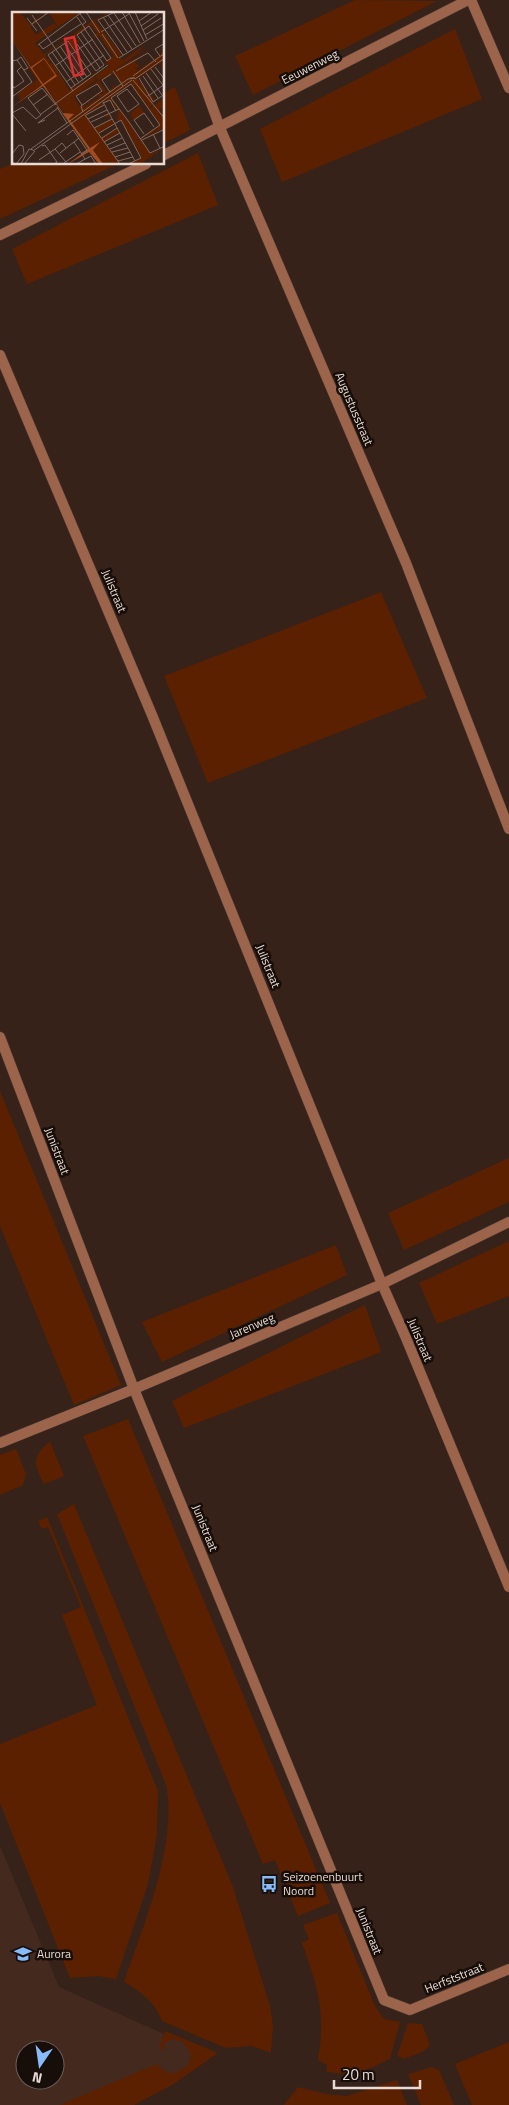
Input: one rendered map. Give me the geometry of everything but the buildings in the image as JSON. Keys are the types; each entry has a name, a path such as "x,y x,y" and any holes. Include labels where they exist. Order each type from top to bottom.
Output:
{"street":[{"name":"Augustusstraat","path":"174,0 220,128 406,563 509,829"},
{"name":"Eeuwenweg","path":"165,155 469,0"},
{"path":"469,0 509,88"},
{"path":"0,235 144,165"},
{"name":"Julistraat","path":"0,355 146,698 382,1284 509,1587"},
{"name":"Junistraat","path":"0,1037 134,1389 384,2000 410,2010"},
{"name":"Jarenweg","path":"0,1443 134,1389 382,1284 509,1222"},
{"name":"Herfststraat","path":"410,2010 509,1968"}],"shaded area":[{"path":"355,0 437,1 253,95 235,56"},
{"path":"455,29 482,99 282,182 260,129"},
{"path":"175,87 190,130 165,142 165,92"},
{"path":"198,153 218,205 27,284 12,249"},
{"path":"12,164 116,165 0,219 0,169"},
{"path":"381,592 427,698 208,783 164,676"},
{"path":"0,1091 121,1385 74,1405 0,1226"},
{"path":"509,1158 509,1202 404,1250 388,1213"},
{"path":"509,1241 509,1296 437,1324 419,1283"},
{"path":"336,1245 347,1275 162,1362 142,1322"},
{"path":"365,1305 381,1352 184,1428 172,1401"},
{"path":"128,1419 330,1903 298,1916 275,1860 263,1864 83,1436"},
{"path":"50,1441 64,1476 44,1484 36,1466 36,1461 40,1452"},
{"path":"16,1449 26,1474 23,1485 0,1495 0,1455"},
{"path":"74,1504 233,1887 270,2006 273,2027 271,2053 252,2046 226,2048 162,2021 156,2009 147,1998 124,1982 149,1911 163,1858 167,1833 168,1808 166,1785 57,1514"},
{"path":"47,1517 158,1791 157,1834 148,1884 116,1979 98,1976 70,1978 0,1803 0,1744 97,1705 62,1615 81,1607 48,1527 42,1529 38,1521"},
{"name":"Aurora","path":"0,1846 59,1987 204,2052 190,2070 102,2105 0,2105"},
{"path":"337,1913 375,2006 384,2019 400,2022 390,2059 359,2072 343,2074 326,2071 327,2065 318,2060 321,2014 316,1987 302,1943 309,1939 303,1925"},
{"path":"408,2023 422,2024 430,2045 424,2051 404,2059 397,2056"},
{"path":"165,2031 218,2053 172,2085 134,2105 59,2105 157,2064 163,2070 172,2074 188,2066 191,2054 182,2042 173,2039 165,2043 164,2050 159,2048"},
{"path":"509,2042 509,2105 472,2105 455,2064"},
{"path":"432,2067 439,2070 454,2105 421,2105 408,2074"},
{"path":"397,2080 407,2105 284,2105 298,2087 326,2094 347,2096"}],"place":[{"name":"Seizoenenbuurt Noord","path":"269,1884"},
{"name":"Aurora","path":"23,1954"}]}
